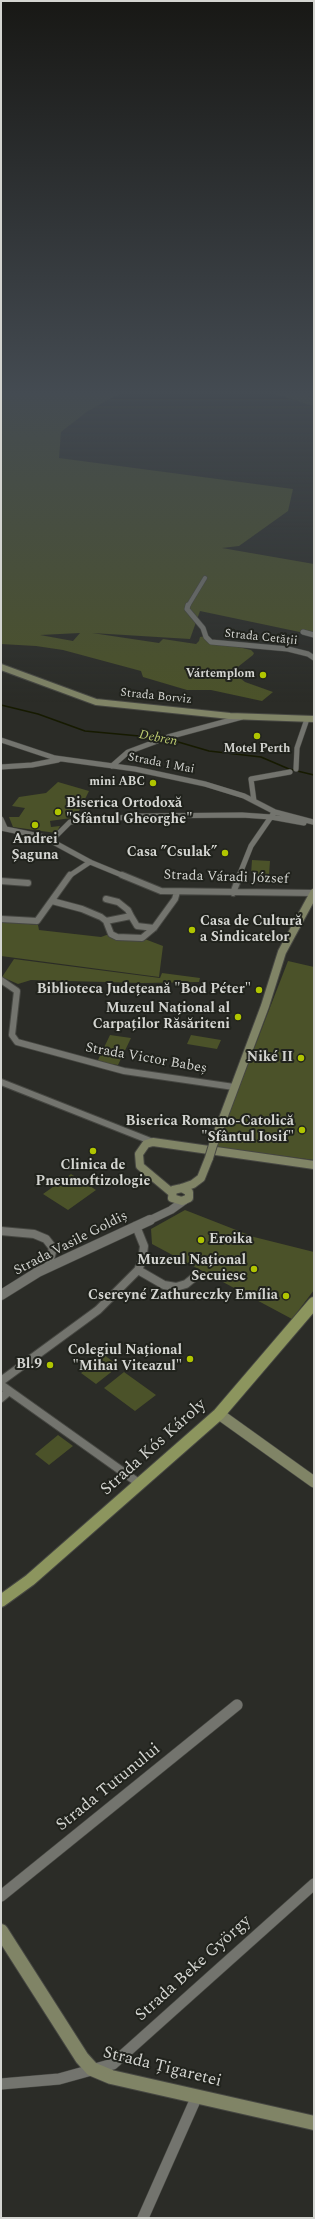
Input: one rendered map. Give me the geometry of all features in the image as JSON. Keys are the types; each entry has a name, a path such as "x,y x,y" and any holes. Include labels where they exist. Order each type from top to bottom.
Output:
{"main road":[{"name":"Strada Borviz","path":"1,667 96,702 242,717 311,719"},
{"path":"176,1191 193,1184 201,1178 284,947 314,893"},
{"path":"176,1191 153,1177 140,1166 138,1156 142,1146 153,1142 314,1165"},
{"path":"176,1191 176,1200 185,1200"},
{"name":"Strada Kós Károly","path":"1,1601 30,1580 218,1414 314,1303"},
{"path":"218,1414 314,1482"},
{"name":"Strada Țigaretei","path":"1,1932 82,2058 92,2069 111,2077 314,2123"}],"street":[{"name":"Strada Cetății","path":"205,578 189,602 187,609 203,628 206,637 211,642 288,649 308,654 314,658"},
{"path":"302,632 314,635"},
{"path":"112,766 128,752 168,737 242,717"},
{"path":"254,801 251,779 293,771 297,748 311,719"},
{"name":"Strada 1 Mai","path":"2,741 62,760 112,766 199,783 254,801 273,814"},
{"path":"1,767 32,765 62,760"},
{"path":"51,841 57,837 66,824 79,821 165,815 273,814 308,824 313,822"},
{"path":"233,893 251,846 273,814"},
{"name":"Strada Váradi József","path":"1,819 3,828 32,833 51,841 90,862 158,890 177,892 314,893"},
{"path":"1,919 37,921 70,875 90,862"},
{"path":"1,881 28,883"},
{"path":"106,921 111,934 126,938 142,938 154,928 175,899 177,892"},
{"path":"106,899 118,902 128,910 137,926 154,928"},
{"path":"52,901 93,914 106,921 131,916"},
{"name":"Strada Victor Babeș","path":"1,980 11,985 17,991 12,1035 13,1039 24,1045 102,1067 148,1076 234,1087"},
{"path":"1,1082 153,1142"},
{"name":"Strada Vasile Goldiș","path":"153,1218 168,1205 176,1191"},
{"name":"Strada Vasile Goldiș","path":"1,1295 48,1267 171,1210 185,1200"},
{"path":"1,1381 98,1310 138,1270 142,1262 144,1246 136,1226"},
{"path":"1,1231 34,1234 49,1241 52,1251 48,1267"},
{"path":"1,1237 10,1232"},
{"path":"138,1270 164,1285 176,1287 186,1284 197,1275"},
{"path":"1,1385 140,1484"},
{"path":"1,1398 9,1391"},
{"name":"Strada Tutunului","path":"1,1896 236,1705"},
{"name":"Strada Beke György","path":"1,2084 59,2079 114,2064 314,1884"},
{"path":"143,2218 197,2096"}],"green space":[{"path":"1,497 291,497 288,511 239,546 222,548 314,564 314,635 200,611 190,639 92,633 159,643 163,639 196,644 200,637 206,636 208,640 251,650 254,653 253,655 235,670 235,674 245,682 273,692 262,701 211,690 187,690 143,677 141,671 63,650 36,646 1,644","holes":["80,633 73,641 40,635"]},
{"path":"58,782 89,791 79,811 76,811 71,818 50,821 51,827 60,826 56,833 13,827 9,817 19,817 25,808 12,806 19,797 46,793"},
{"path":"252,860 270,861 269,875 251,874"},
{"path":"1,921 38,925 39,930 101,937 112,933 142,938 163,946 159,977 1,956"},
{"path":"14,959 160,978 162,973 200,978 199,982 142,983 31,980 18,984 2,977"},
{"path":"288,961 314,967 314,1160 216,1147"},
{"path":"110,1035 131,1038 118,1065 97,1062"},
{"path":"191,1035 221,1040 217,1049 187,1044"},
{"path":"71,1174 96,1190 68,1210 43,1194"},
{"path":"185,1210 254,1237 314,1252 314,1290 292,1319 152,1244 151,1229"},
{"path":"104,1355 119,1366 96,1384 81,1373"},
{"path":"124,1372 156,1395 135,1411 104,1388"},
{"path":"58,1435 73,1446 49,1465 35,1454"}],"waterway":[{"name":"Debren","path":"1,705 38,714 85,731 161,738"},
{"name":"Debren","path":"168,739 209,751 261,757 289,769 314,775"}],"place":[{"name":"Vártemplom","path":"263,675"},
{"name":"Motel Perth","path":"257,736"},
{"name":"mini ABC","path":"153,783"},
{"name":"Biserica Ortodoxă \"Sfântul Gheorghe\"","path":"58,812"},
{"name":"Andrei Șaguna","path":"35,825"},
{"name":"Casa ”Csulak”","path":"225,853"},
{"name":"Casa de Cultură a Sindicatelor","path":"192,930"},
{"name":"Biblioteca Județeană \"Bod Péter\"","path":"259,990"},
{"name":"Muzeul Național al Carpaților Răsăriteni","path":"238,1017"},
{"name":"Niké II","path":"301,1058"},
{"name":"Biserica Romano-Catolică \"Sfântul Iosif\"","path":"302,1130"},
{"name":"Clinica de Pneumoftizologie","path":"93,1151"},
{"name":"Eroika","path":"201,1240"},
{"name":"Muzeul Național Secuiesc","path":"254,1269"},
{"name":"Csereyné Zathureczky Emília","path":"286,1296"},
{"name":"Colegiul Național \"Mihai Viteazul\"","path":"190,1359"},
{"name":"Bl.9","path":"50,1365"}]}
